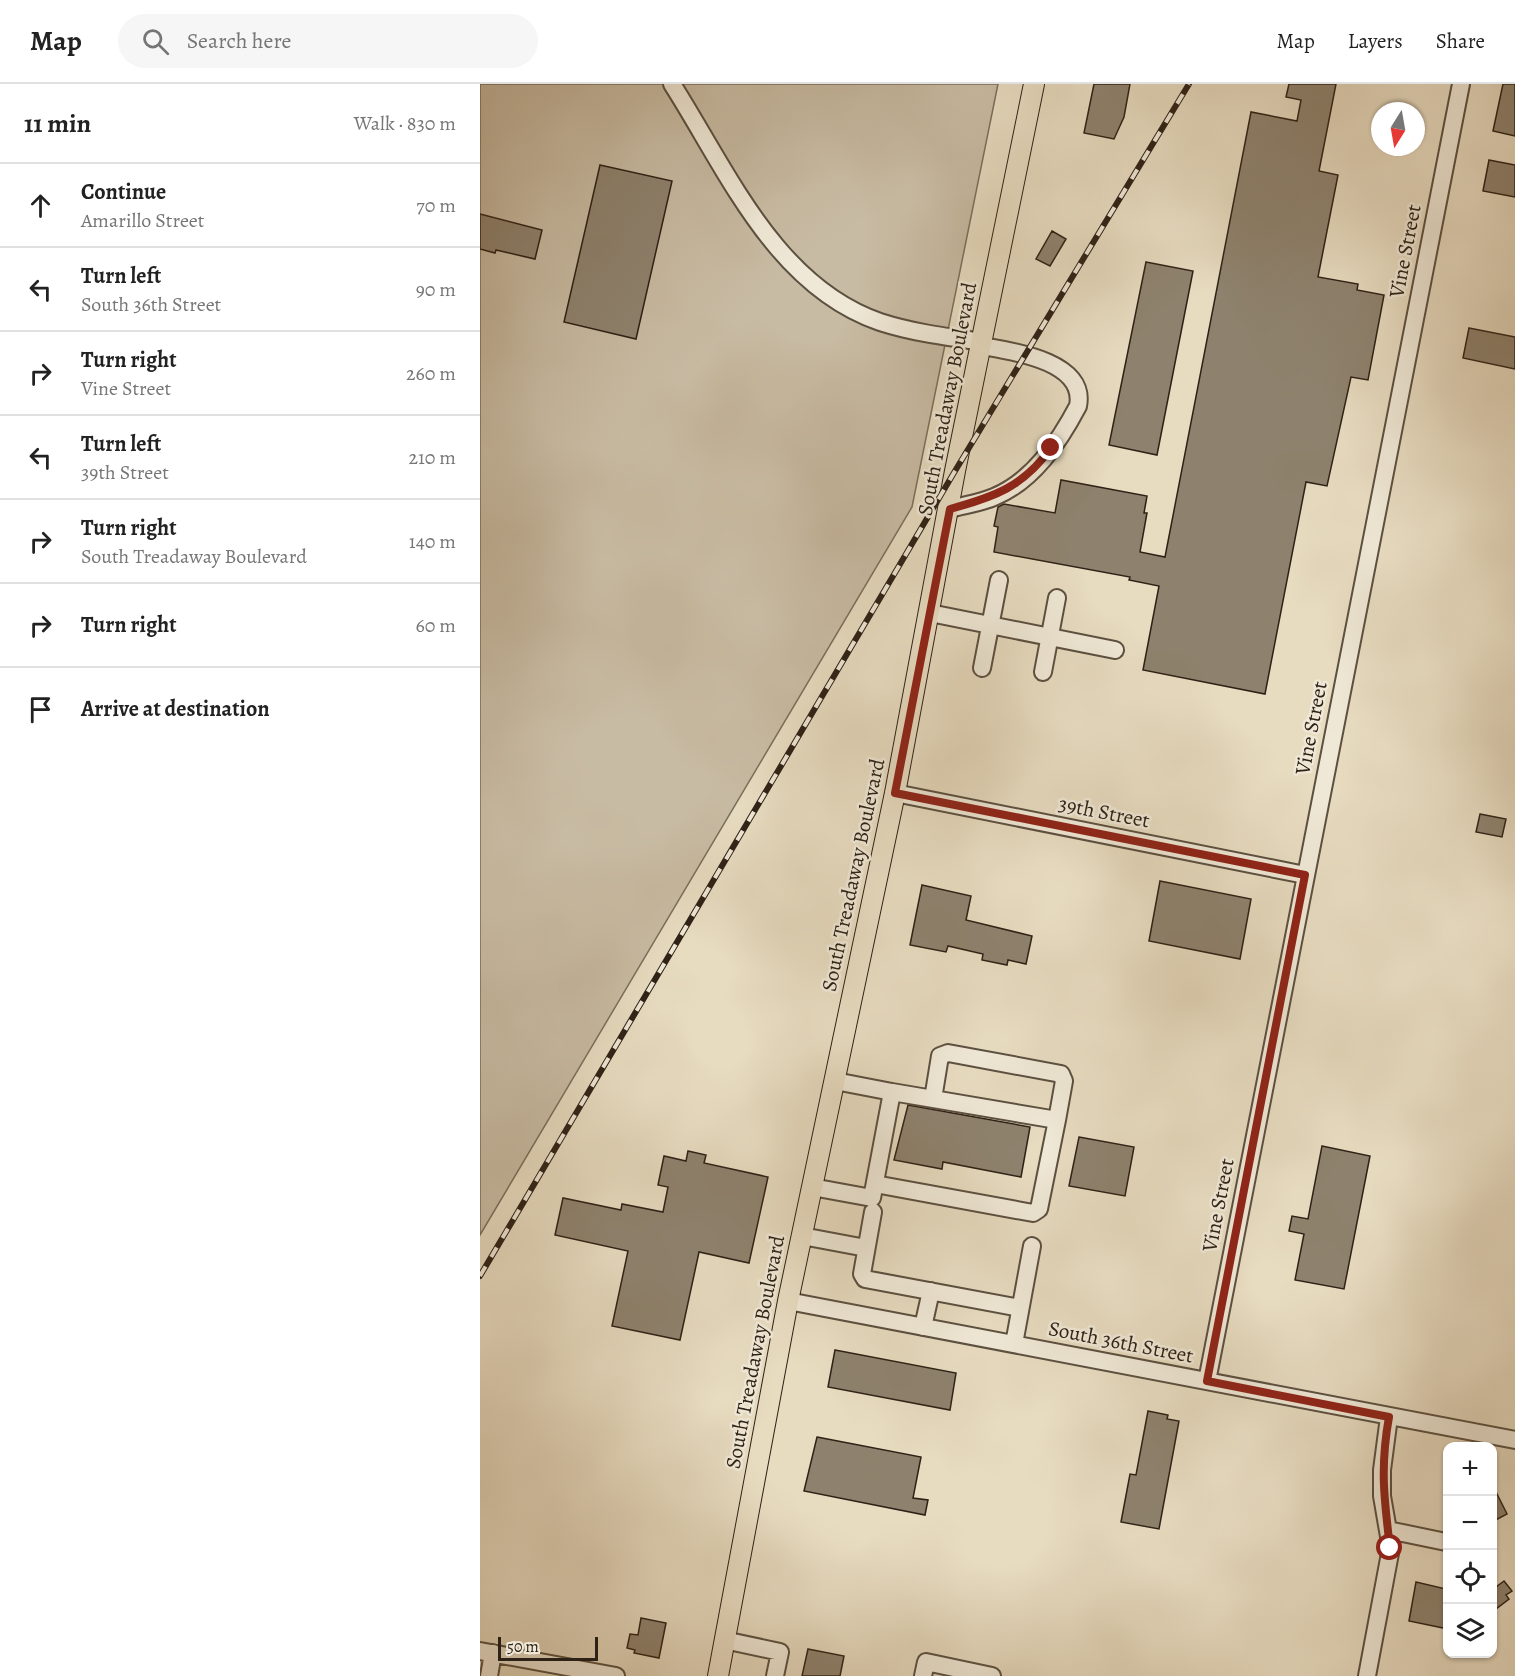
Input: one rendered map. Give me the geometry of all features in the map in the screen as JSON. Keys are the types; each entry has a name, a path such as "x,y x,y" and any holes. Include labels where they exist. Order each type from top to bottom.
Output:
{"main road":[{"name":"South Treadaway Boulevard","path":"718,1676 788,1301 895,793 950,509 955,471 1034,84"}],"street":[{"path":"672,84 761,227 805,276 845,306 878,321 918,333 1026,354 1050,363 1070,381 1079,400 1074,414 1051,448 1030,473 992,498 950,509"},
{"name":"Vine Street","path":"1207,1381 1461,84"},
{"path":"981,668 999,580"},
{"path":"1043,672 1057,598"},
{"path":"930,613 1115,650"},
{"name":"39th Street","path":"895,793 1305,875"},
{"path":"875,1184 1033,1213 1040,1209 1064,1081 1061,1074 948,1053 940,1056 933,1099"},
{"path":"835,1081 1057,1120"},
{"path":"812,1187 872,1198 892,1092"},
{"path":"873,1212 862,1274 865,1279 1020,1308"},
{"path":"802,1236 866,1248"},
{"path":"1014,1344 1032,1246"},
{"path":"923,1327 931,1291"},
{"name":"South 36th Street","path":"788,1301 1515,1440"},
{"path":"1367,1676 1389,1567 1382,1470 1389,1417"},
{"path":"1388,1530 1443,1541"},
{"path":"724,1640 780,1652 775,1676"},
{"path":"489,1676 487,1652 616,1676"},
{"path":"923,1676 926,1662 992,1676"}],"shaded area":[{"path":"480,84 998,84 912,507 480,1235"}],"building":[{"path":"1094,84 1130,84 1124,117 1114,139 1084,133"},
{"path":"1289,84 1336,84 1319,171 1338,175 1318,277 1358,284 1357,290 1384,295 1368,380 1351,377 1327,486 1306,482 1265,694 1143,670 1159,586 1129,580 1130,577 994,552 998,527 994,526 998,507 1004,504 1055,513 1061,480 1147,496 1144,513 1147,513 1140,552 1165,557 1251,112 1297,121 1301,100 1286,97"},
{"path":"1503,84 1515,84 1515,136 1493,131"},
{"path":"1489,160 1515,165 1515,197 1483,191"},
{"path":"600,165 672,181 636,339 564,322"},
{"path":"480,214 542,230 535,259 496,250 495,253 480,249"},
{"path":"1052,231 1066,239 1050,266 1036,259"},
{"path":"1146,262 1193,271 1157,455 1109,445"},
{"path":"1469,328 1515,337 1515,369 1463,358"},
{"path":"1480,814 1506,819 1502,837 1476,832"},
{"path":"1160,881 1251,899 1240,959 1149,941"},
{"path":"922,885 971,896 966,920 1032,936 1026,964 1008,960 1007,965 982,960 983,954 948,946 946,952 910,945"},
{"path":"908,1105 1030,1127 1021,1177 943,1162 942,1169 894,1160"},
{"path":"1079,1137 1134,1147 1125,1196 1069,1186"},
{"path":"1322,1146 1370,1156 1344,1289 1295,1280 1304,1234 1289,1231 1292,1216 1308,1219"},
{"path":"688,1151 706,1155 704,1163 768,1177 749,1263 699,1252 680,1340 612,1326 628,1251 555,1235 563,1198 621,1210 622,1204 663,1212 668,1187 658,1185 664,1156 686,1161"},
{"path":"835,1350 956,1373 950,1410 828,1387"},
{"path":"1148,1411 1168,1415 1167,1419 1179,1421 1159,1529 1121,1522 1130,1474 1136,1475"},
{"path":"817,1437 921,1457 913,1498 928,1500 925,1515 804,1491"},
{"path":"1497,1494 1507,1514 1497,1519"},
{"path":"1504,1581 1512,1591 1506,1595 1509,1599 1497,1608 1497,1604 1497,1586"},
{"path":"1416,1582 1443,1588 1443,1628 1409,1621"},
{"path":"641,1618 666,1623 659,1658 634,1653 635,1650 627,1648 630,1634 638,1635"},
{"path":"808,1649 844,1656 840,1676 802,1676"}],"railway":[{"path":"480,1276 955,471 1189,84"}],"route":[{"path":"1051,448 1040,464 1000,494 950,509 895,793 1305,875 1207,1381 1389,1417 1382,1470 1390,1548"}]}
